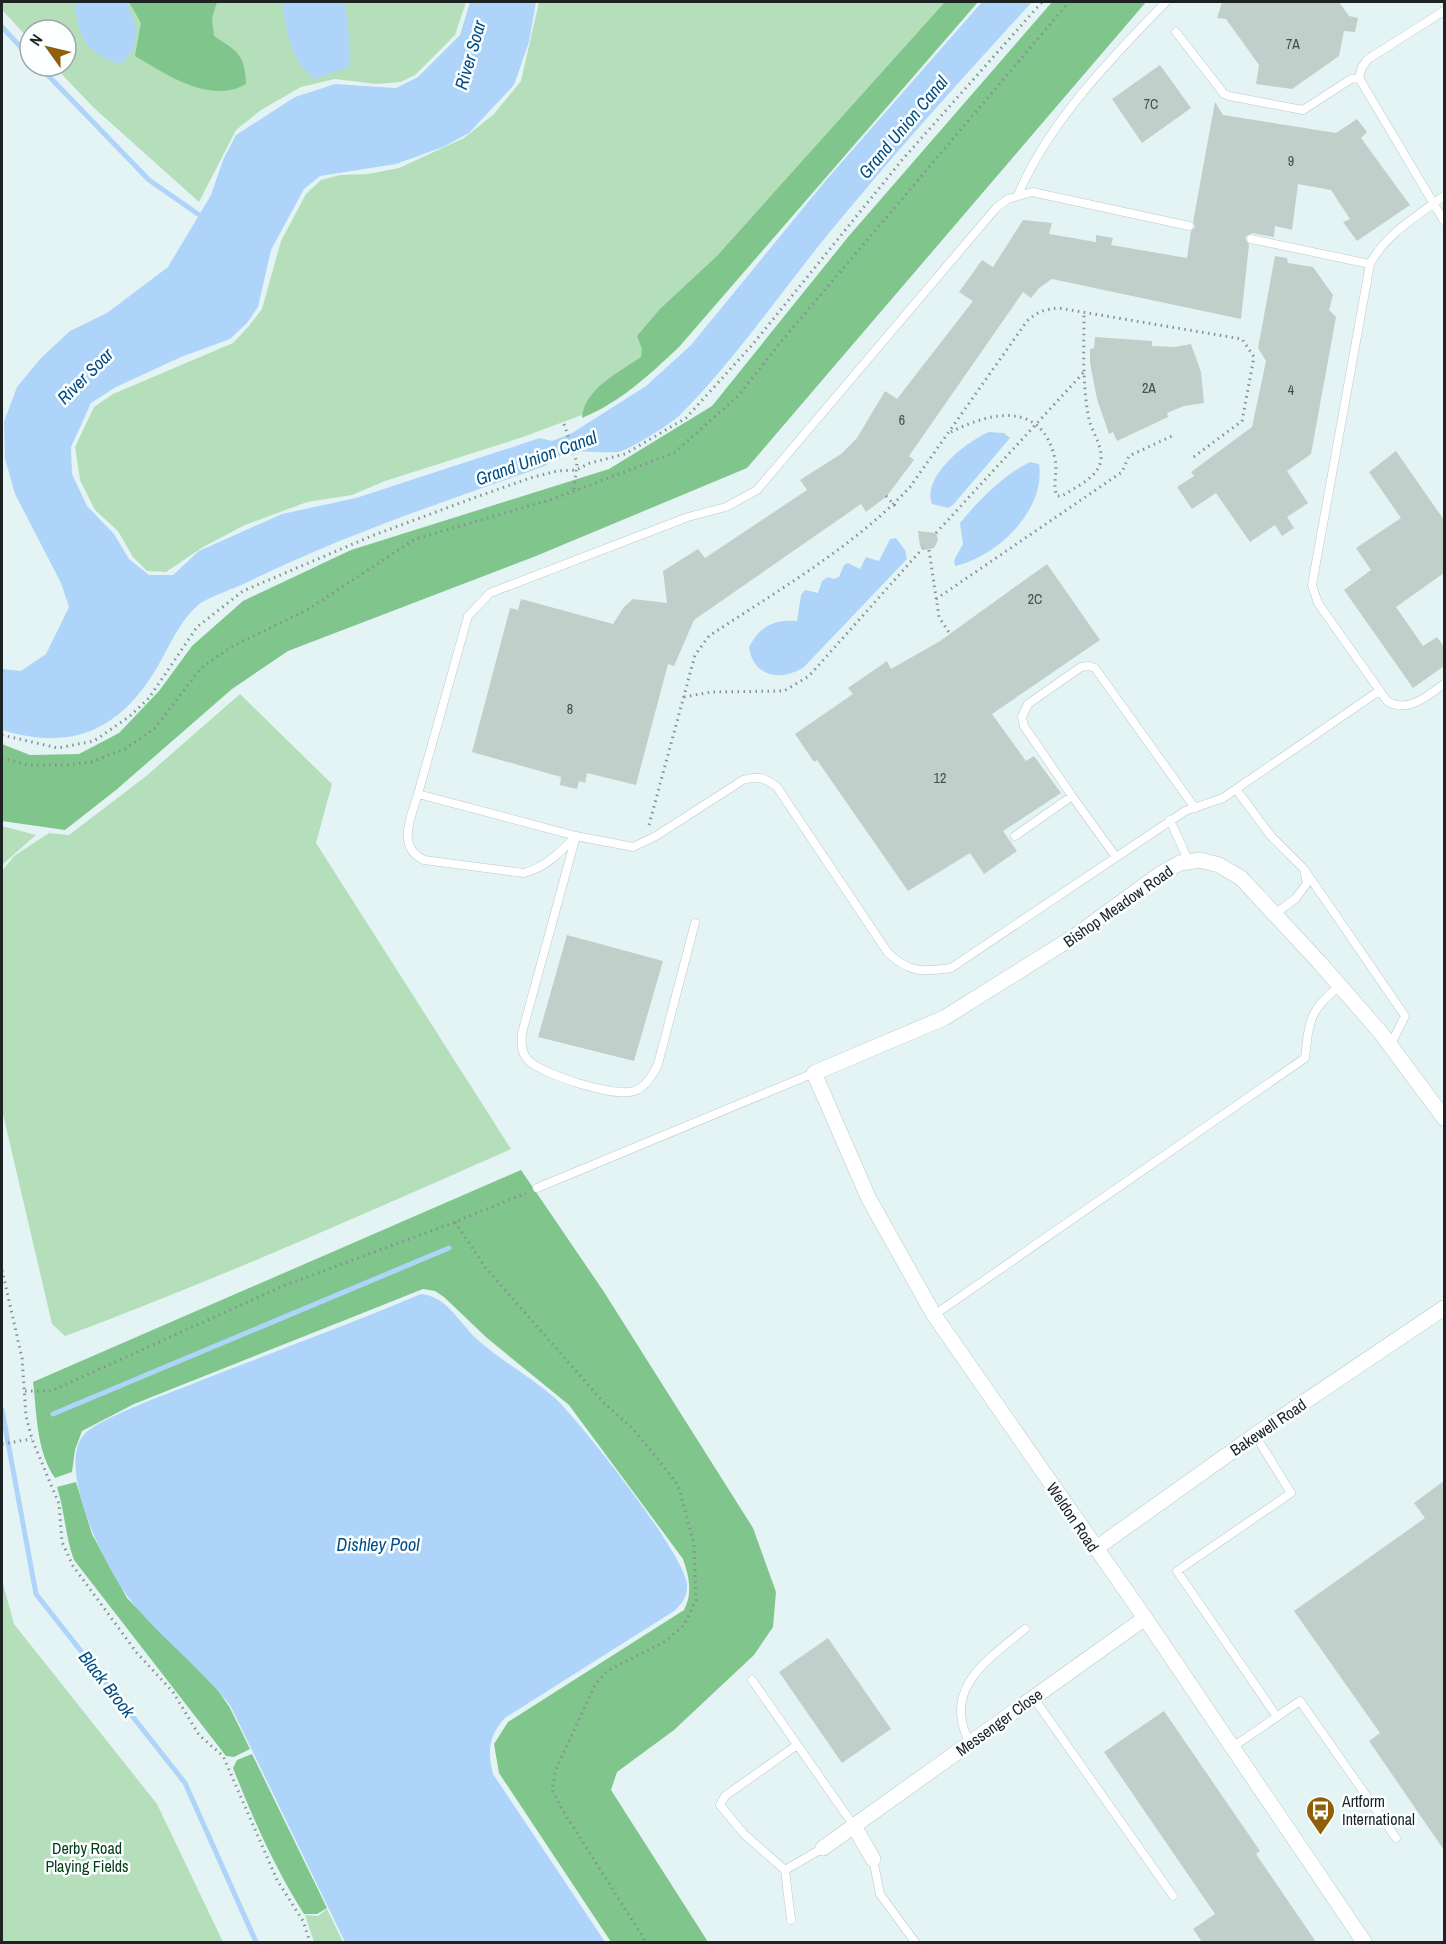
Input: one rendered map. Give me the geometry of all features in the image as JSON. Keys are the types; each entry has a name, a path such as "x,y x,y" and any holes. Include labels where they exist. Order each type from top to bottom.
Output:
{"street":[{"name":"Bishop Meadow Road","path":"814,1073 944,1018 1075,936 1160,874 1180,863 1200,860 1220,865 1241,878 1340,986 1390,1046 1444,1118"},
{"name":"Weldon Road","path":"814,1073 869,1199 934,1315 1145,1618 1364,1942"},
{"name":"Bakewell Road","path":"1095,1549 1255,1435 1444,1308"},
{"name":"Messenger Close","path":"822,1848 1145,1618"},
{"path":"854,1826 873,1859"}],"lane":[{"path":"1018,195 1028,171 1051,135 1097,77 1166,2"},
{"path":"1444,11 1368,59 1362,66 1359,78 1444,221"},
{"path":"1176,32 1224,94 1229,96 1303,110 1351,79 1359,78"},
{"path":"576,836 551,861 538,869 524,873 424,860 415,856 408,848 407,838 418,794 468,616 490,593 688,517 726,507 757,490 996,208 1018,195 1032,192 1189,226"},
{"path":"1444,196 1390,237 1377,251 1370,264 1312,585 1318,603 1379,691 1394,705 1412,705 1444,684"},
{"path":"1251,239 1370,264"},
{"path":"1116,857 1024,726 1022,717 1028,704 1081,668 1089,666 1095,668 1195,808"},
{"path":"418,794 576,836 633,847 644,844 743,780 755,776 766,779 777,787 888,953 904,967 925,972 951,968 1170,820 1223,798 1379,691"},
{"path":"1236,789 1270,836 1304,869 1405,1016 1390,1046"},
{"path":"1015,836 1072,796"},
{"path":"1170,820 1190,862"},
{"path":"576,836 522,1034 521,1047 526,1059 537,1068 614,1091 633,1092 643,1086 653,1075 658,1064 694,923"},
{"path":"1275,914 1296,898 1307,883 1304,869"},
{"path":"934,1315 1305,1058 1312,1013 1322,999 1340,986"},
{"path":"537,1188 814,1073"},
{"path":"1255,1435 1291,1492 1177,1572 1277,1717"},
{"path":"970,1743 961,1727 958,1713 968,1685 980,1668 1025,1629"},
{"path":"752,1680 854,1826"},
{"path":"1033,1697 1173,1896"},
{"path":"1231,1748 1300,1701 1395,1838"},
{"path":"791,1920 784,1870 744,1834 722,1809 721,1801 797,1745"},
{"path":"784,1870 822,1848"},
{"path":"873,1859 880,1894 915,1942"}],"path":[{"path":"2,735 58,748 94,741 130,717 149,698 197,627 243,591 374,535 479,496 548,473 576,470 590,463 625,454 686,418 753,344 902,160 1042,2"},
{"path":"2,758 29,765 65,765 91,762 125,749 154,729 201,668 231,647 308,610 415,539 554,499 674,453 738,396 787,334 1069,2"},
{"path":"644,844 695,655 709,636 870,527 894,504 910,487 1027,321 1048,309 1084,312 1242,339 1254,357 1242,421 1191,459"},
{"path":"948,433 997,415 1018,416 1043,429 1056,462 1055,492 1057,496 1062,496 1093,475 1101,461 1100,449 1091,429 1086,405 1084,312"},
{"path":"936,533 1084,372"},
{"path":"564,424 577,463 574,490"},
{"path":"936,599 1122,472 1130,456 1172,436"},
{"path":"886,496 898,509"},
{"path":"684,697 711,692 784,691 797,685 809,676 923,548"},
{"path":"929,550 939,617 950,634"},
{"path":"26,1391 51,1391 283,1286 455,1222 537,1188"},
{"path":"455,1222 485,1267 604,1403 632,1428 658,1459 678,1485 688,1517 694,1544 697,1581 696,1600 684,1625 666,1641 608,1671 595,1685 568,1738 556,1769 552,1789 560,1806 646,1942"},
{"path":"2,1269 22,1358 26,1416 32,1439 59,1504 63,1542 73,1566 137,1653 173,1692 199,1735 223,1756 277,1880 303,1921 310,1942"},
{"path":"2,1444 32,1439"}],"green space":[{"path":"2,2 466,2 455,35 415,75 401,82 376,84 335,79 301,87 261,110 236,130 199,202 93,107 65,78 78,78 78,18 18,18 18,27 2,10"},
{"path":"129,2 217,2 212,18 214,36 234,50 242,60 246,84 232,90 203,89 174,78 135,56 141,23"},
{"path":"539,2 975,2 598,409 523,437 385,481 352,495 307,502 245,525 203,547 166,572 147,571 133,557 118,531 95,510 80,480 75,447 94,407 113,394 233,343 262,309 281,241 306,194 321,180 340,175 368,174 399,168 464,138 494,114 521,81"},
{"path":"945,2 978,2 679,347 622,396 582,418 584,408 595,390 641,357 642,349 637,336 660,309 717,256"},
{"path":"1052,2 1146,2 747,468 536,556 288,651 232,689 116,790 65,830 2,821 2,744 30,755 79,754 119,733 159,691 192,646 243,601 351,550 609,469 712,406 848,237"},
{"path":"240,694 332,784 316,843 511,1149 234,1269 65,1336 52,1324 2,1110 2,871 14,856 49,833 69,835 145,777"},
{"path":"2,826 36,835 2,865"},
{"path":"521,1170 604,1292 753,1528 776,1592 773,1627 754,1655 674,1730 617,1772 611,1790 708,1942 611,1942 499,1773 494,1744 508,1722 684,1610 687,1604 689,1584 683,1559 569,1405 487,1338 444,1297 435,1291 423,1289 134,1404 82,1431 75,1450 72,1472 55,1478 41,1444 33,1382"},
{"path":"76,1482 92,1534 127,1598 217,1689 230,1708 250,1749 234,1757 226,1756 74,1560 57,1487"},
{"name":"Derby Road Playing Fields","path":"2,1580 14,1624 157,1804 223,1942 2,1942"},
{"path":"252,1754 327,1908 317,1914 304,1914 293,1897 265,1843 233,1768 237,1760"},
{"path":"327,1909 343,1942 314,1942 305,1915 318,1916"}],"water":[{"path":"75,2 126,2 134,20 136,34 133,48 122,64 92,49 82,34"},
{"path":"283,2 345,2 350,47 349,67 315,79 307,72 300,64 291,44 285,23"},
{"path":"470,2 536,2 529,42 514,85 469,133 443,147 396,164 320,176 304,189 271,250 258,307 247,323 230,339 181,357 116,387 91,403 71,447 72,474 87,506 114,534 129,559 149,575 173,575 199,551 282,514 356,498 540,438 552,441 572,433 646,386 691,345 827,179 982,2 1032,2 854,203 720,372 680,415 668,424 640,442 618,452 571,452 554,459 545,466 397,519 216,595 198,605 191,612 180,626 144,688 128,706 111,720 93,730 73,736 52,738 28,736 2,730 2,669 21,671 46,654 69,607 61,583 15,494 5,459 4,422 17,387 41,358 70,331 107,313 168,267 211,195 223,160 236,135 295,97 335,84 396,88 418,77 460,35"},
{"path":"989,432 1004,433 1010,438 953,505 948,508 932,504 930,494 939,472 969,443"},
{"path":"1030,462 1039,464 1039,481 1035,498 1027,514 1002,542 987,553 955,566 954,560 963,544 960,523 992,489 1010,474"},
{"path":"896,538 905,550 907,559 804,667 795,672 778,675 769,674 756,665 749,647 753,640 768,625 781,621 797,621 801,595 805,590 818,593 822,581 828,577 834,579 839,577 844,565 848,563 860,569 866,557 879,561 890,539"},
{"name":"Dishley Pool","path":"421,1294 431,1296 447,1306 472,1335 547,1391 569,1413 608,1460 651,1518 681,1568 687,1584 684,1599 674,1611 505,1718 491,1744 490,1758 493,1774 605,1942 345,1942 231,1707 220,1692 141,1613 129,1598 98,1544 80,1496 76,1473 76,1453 82,1437 89,1430 150,1400"}],"building":[{"path":"1222,2 1339,2 1349,16 1358,18 1355,32 1344,31 1339,56 1292,89 1256,84 1259,65 1226,19 1217,18"},
{"path":"1160,65 1191,108 1142,143 1112,99"},
{"path":"1215,102 1223,115 1336,133 1357,119 1367,132 1361,138 1410,205 1357,241 1343,222 1350,219 1331,190 1298,184 1292,230 1275,226 1274,237 1252,233 1245,237 1249,245 1241,319 1052,279 1039,288 1031,298 1023,292 909,456 914,460 886,497 866,512 861,504 694,620 674,666 668,664 636,785 587,773 585,783 579,781 577,789 560,785 561,777 472,752 510,608 518,610 521,599 613,624 624,607 633,599 667,603 663,571 698,549 705,558 807,490 800,480 841,454 857,438 885,391 897,399 973,301 959,292 982,260 993,267 1023,220 1052,223 1049,234 1096,242 1096,235 1113,238 1111,245 1187,258 1191,231 1195,227 1193,222"},
{"path":"1275,256 1287,258 1288,263 1313,267 1333,295 1329,310 1336,317 1311,454 1287,471 1308,503 1287,517 1294,528 1282,536 1275,525 1250,542 1216,493 1192,509 1177,487 1194,476 1191,472 1252,427 1266,361 1258,348"},
{"path":"1095,337 1152,341 1152,346 1175,347 1191,344 1201,372 1204,403 1184,406 1167,413 1168,417 1117,441 1113,432 1109,434 1097,399 1090,363 1090,349 1094,348"},
{"path":"1396,451 1444,520 1444,573 1396,607 1423,646 1437,637 1444,647 1444,666 1413,688 1344,590 1371,570 1356,548 1401,518 1369,472"},
{"path":"918,531 936,533 938,540 934,548 926,550 920,546"},
{"path":"1047,564 1100,640 992,714 1026,761 1034,756 1061,793 1003,831 1017,851 984,874 970,853 908,891 817,760 814,762 795,734 853,694 848,688 887,661 891,669 940,641"},
{"path":"567,935 663,961 634,1061 538,1037"},
{"path":"1444,1481 1444,1850 1369,1741 1380,1733 1294,1611 1425,1518 1414,1503"},
{"path":"828,1638 891,1729 842,1763 779,1672"},
{"path":"1164,1711 1260,1851 1256,1854 1316,1942 1202,1942 1193,1929 1215,1914 1104,1752"}],"waterway":[{"path":"2,27 18,44"},
{"path":"51,78 149,180 205,219"},
{"path":"53,1414 449,1248"},
{"name":"Black Brook","path":"2,1410 36,1594 185,1783 256,1942"}],"place":[{"name":"Artform International","path":"1321,1836"}],"water label":[{"name":"River Soar","path":"470,55"},
{"name":"Grand Union Canal","path":"903,127"},
{"name":"River Soar","path":"85,376"},
{"name":"Grand Union Canal","path":"536,458"}]}
